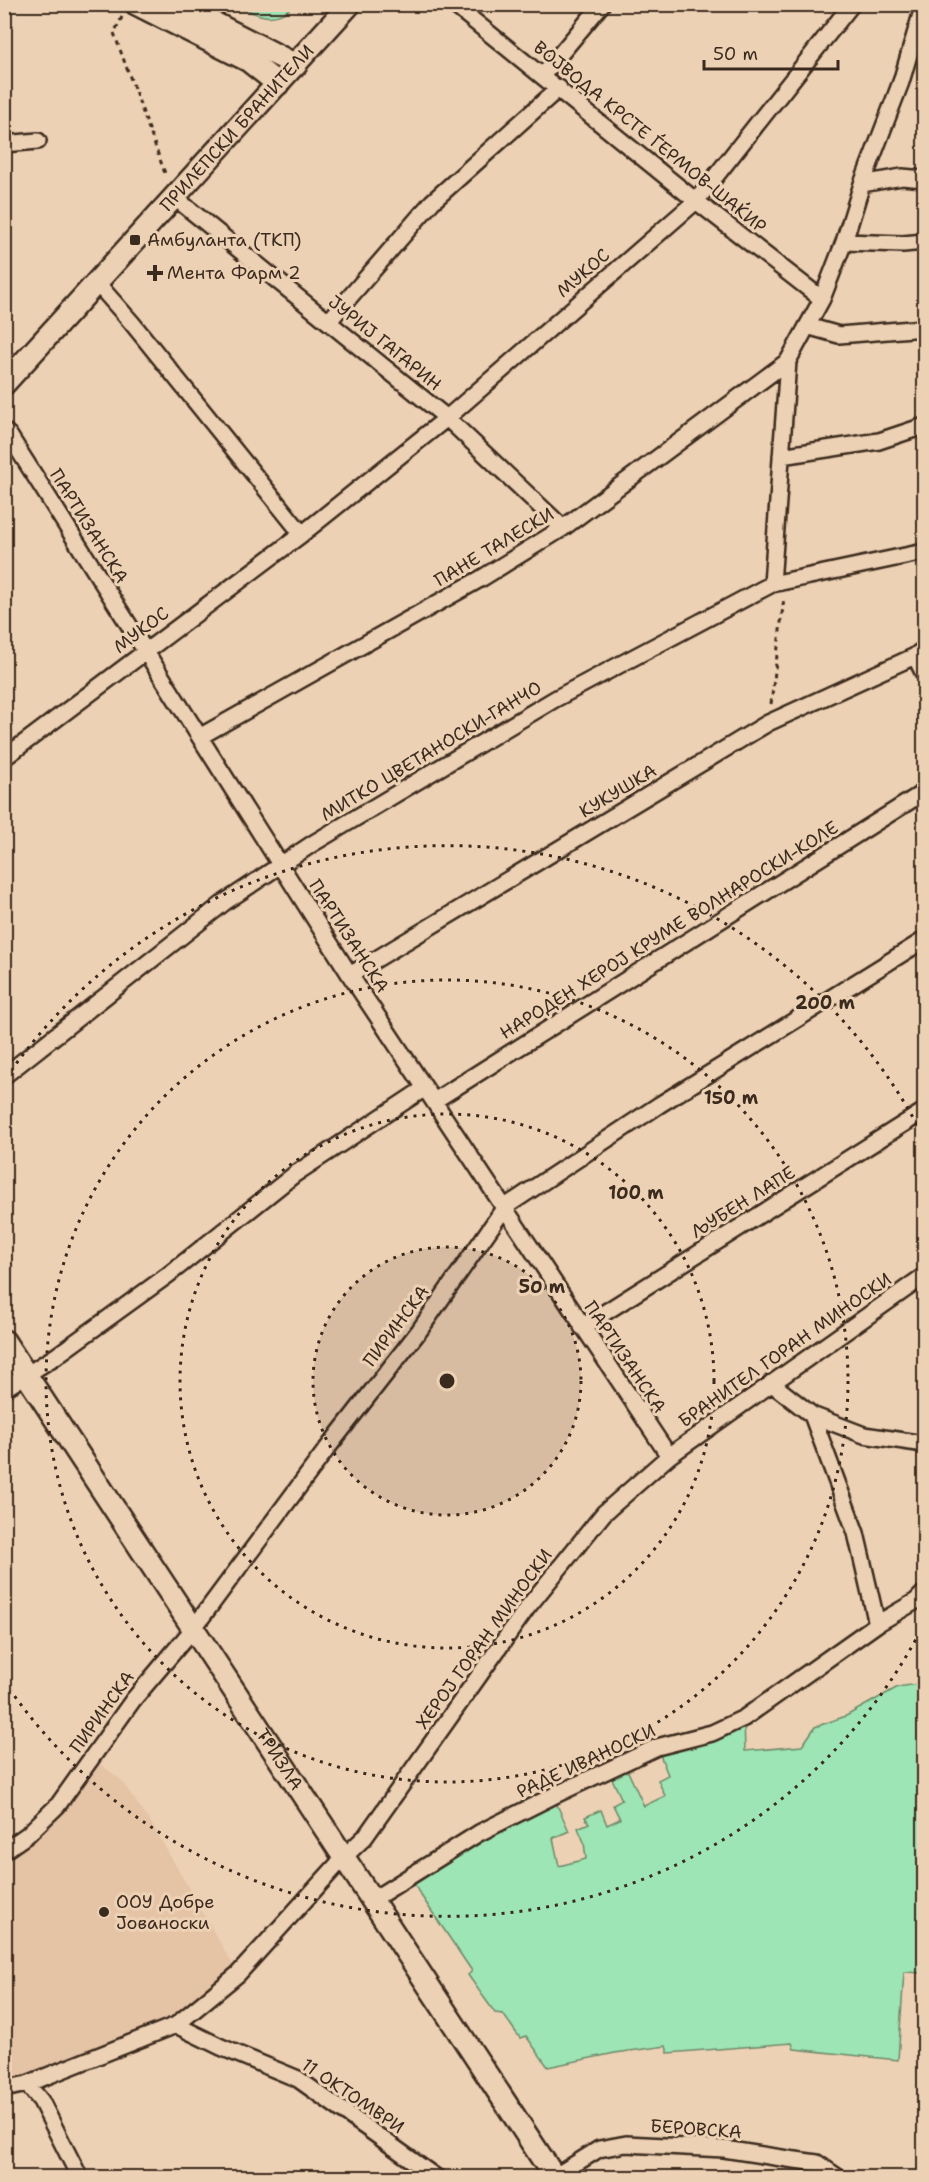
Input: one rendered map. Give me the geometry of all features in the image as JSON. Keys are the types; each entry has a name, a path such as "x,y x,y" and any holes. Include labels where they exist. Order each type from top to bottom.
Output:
{"street":[{"path":"177,4 296,65"},
{"name":"ПРИЛЕПСКИ БРАНИТЕЛИ","path":"4,384 350,4"},
{"name":"ВОЈВОДА КРСТЕ ЃЕРМОВ-ШАЌИР","path":"453,4 696,201 822,299"},
{"path":"542,76 602,4"},
{"name":"МУКОС","path":"4,758 302,534 447,418 696,201 852,4"},
{"path":"779,582 781,456 788,361 822,299 844,242 862,184 901,82 924,4"},
{"path":"130,9 249,62 278,84"},
{"path":"329,321 432,202 559,88"},
{"path":"4,144 38,141"},
{"path":"862,184 902,177 924,179"},
{"name":"ЈУРИЈ ГАГАРИН","path":"174,197 447,418 563,528"},
{"path":"844,242 903,244 924,242"},
{"path":"96,282 132,323 302,534"},
{"path":"807,326 839,335 924,328"},
{"name":"ПАНЕ ТАЛЕСКИ","path":"201,736 482,578 563,528 788,361"},
{"path":"781,456 879,441 924,426"},
{"name":"ПАРТИЗАНСКА","path":"4,431 9,435 144,652 201,736 279,865 350,975 669,1456"},
{"name":"МИТКО ЦВЕТАНОСКИ-ГАНЧО","path":"4,1076 225,902 279,865 555,699 779,582 924,552"},
{"name":"КУКУШКА","path":"350,975 768,723 920,652 924,674"},
{"name":"НАРОДЕН ХЕРОЈ КРУМЕ ВОЛНАРОСКИ-КОЛЕ","path":"4,1389 28,1376 168,1275 295,1174 924,792"},
{"name":"ПИРИНСКА","path":"4,1851 27,1835 58,1804 134,1700 193,1629 419,1331 505,1207 659,1105 924,940"},
{"name":"ЉУБЕН ЛАПЕ","path":"582,1327 924,1111"},
{"name":"БРАНИТЕЛ ГОРАН МИНОСКИ","path":"669,1456 924,1276"},
{"name":"ТРИЗЛА","path":"4,1341 345,1856 554,2177"},
{"path":"771,1383 812,1415 864,1435 924,1444"},
{"path":"812,1415 856,1533 877,1624"},
{"name":"ХЕРОЈ ГОРАН МИНОСКИ","path":"345,1856 365,1837 527,1608 604,1513 669,1456"},
{"name":"РАДЕ ИВАНОСКИ","path":"372,1900 479,1833 562,1792 657,1747 712,1734 744,1718 877,1624 916,1601 924,1593"},
{"path":"4,2089 27,2084 176,2025 238,1974 345,1856"},
{"name":"11 ОКТОМВРИ","path":"176,2025 221,2047 298,2079 437,2178"},
{"path":"27,2084 41,2101 80,2178"},
{"name":"БЕРОВСКА","path":"554,2177 599,2149 626,2144 724,2149 817,2163 839,2178"}],"path":[{"path":"130,9 114,33 174,197"},
{"path":"768,723 779,582"}],"shaded area":[{"name":"ООУ Добре Јованоски","path":"92,1758 121,1780 153,1826 238,1974 176,2025 5,2089 4,1851 27,1835"}],"green space":[{"path":"238,5 293,5 280,15 266,16"},
{"path":"924,1683 924,1973 904,1972 898,2060 794,2049 792,2043 668,2053 666,2046 615,2053 548,2067 526,2036 520,2038 503,2014 495,2013 468,1975 472,1971 418,1891 410,1875 553,1796 569,1831 553,1838 559,1866 586,1859 584,1842 578,1828 589,1823 585,1817 601,1810 607,1825 620,1819 613,1805 622,1800 608,1770 624,1763 644,1806 665,1796 658,1780 668,1775 657,1747 744,1718 745,1751 802,1746 815,1727 846,1716 898,1687"}],"place":[{"name":"Амбуланта (ТКП)","path":"135,240"},
{"name":"Мента Фарм 2","path":"155,273"},
{"name":"ООУ Добре Јованоски","path":"104,1912"}]}
